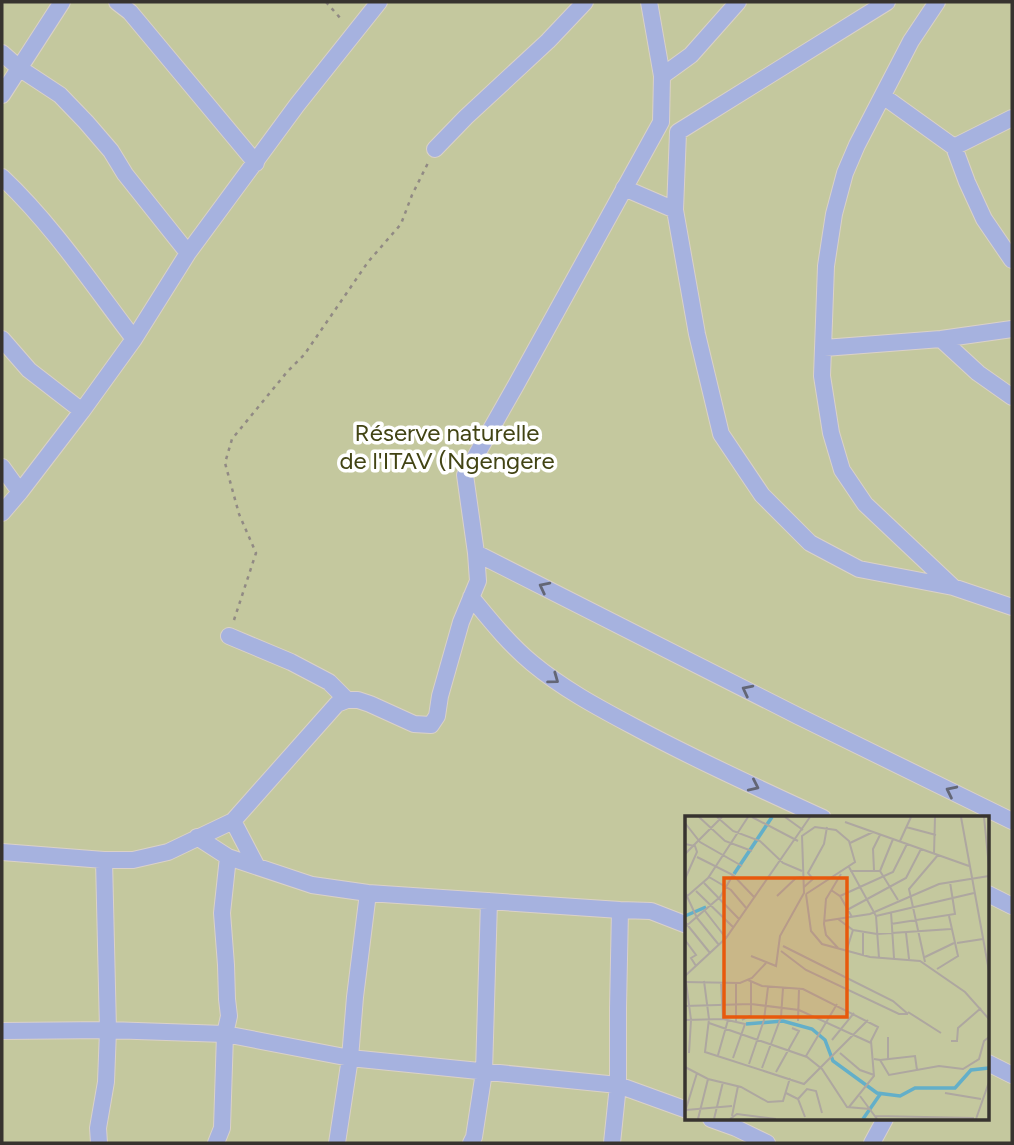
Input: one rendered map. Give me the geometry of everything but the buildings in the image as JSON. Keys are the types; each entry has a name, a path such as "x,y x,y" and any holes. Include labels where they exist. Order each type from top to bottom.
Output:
{"street":[{"path":"2,95 62,2"},
{"path":"117,2 131,12 256,163"},
{"path":"2,513 82,411 134,339 188,253 297,105 379,2"},
{"path":"435,149 585,2"},
{"path":"2,852 133,860 168,852 233,821 337,704 347,700 370,704 414,724 431,725 436,716 461,621 478,581 465,475 661,121 662,76 649,2"},
{"path":"662,76 691,54 738,2"},
{"path":"678,132 887,2"},
{"path":"937,2 911,41 845,173 834,214 826,266 822,376 831,433 842,470 865,504 953,587"},
{"path":"2,53 60,96 86,122 188,253"},
{"path":"883,96 954,147 984,219 1012,260"},
{"path":"954,147 1012,118"},
{"path":"661,121 678,132"},
{"path":"678,132 675,209 696,334 721,434 762,495 810,543 859,569 953,587 1011,603"},
{"path":"2,177 22,195 134,339"},
{"path":"624,188 675,209"},
{"path":"824,348 941,339 1012,329"},
{"path":"941,339 978,373 1012,397"},
{"path":"2,340 29,370 82,411"},
{"path":"2,467 20,492"},
{"path":"476,553 1012,821"},
{"path":"471,597 510,643 533,664 593,705 681,752 819,816"},
{"path":"229,636 329,682 347,700"},
{"path":"233,821 256,865"},
{"path":"197,837 228,857 313,885 369,893 650,911 685,924"},
{"path":"216,1143 222,1128 225,1034 229,1016 222,913 228,857"},
{"path":"99,1143 98,1128 106,1082 108,1030 104,860"},
{"path":"337,1143 350,1058 369,893"},
{"path":"990,895 1012,906"},
{"path":"471,1143 484,1072 489,901"},
{"path":"612,1143 618,1085 620,910"},
{"path":"2,1031 108,1030 225,1034 350,1058 618,1085 685,1109"},
{"path":"990,1064 1012,1075"},
{"path":"718,1120 737,1123 767,1143"},
{"path":"872,1143 885,1120"}],"path":[{"path":"326,2 354,33"},
{"path":"229,636 256,553 239,514 225,463 232,439 286,372 304,355 369,262 401,225 412,195 435,149"}],"green space":[{"name":"Réserve naturelle de l'ITAV (Ngengere","path":"2,2 1012,2 1012,1143 2,1143"}]}
